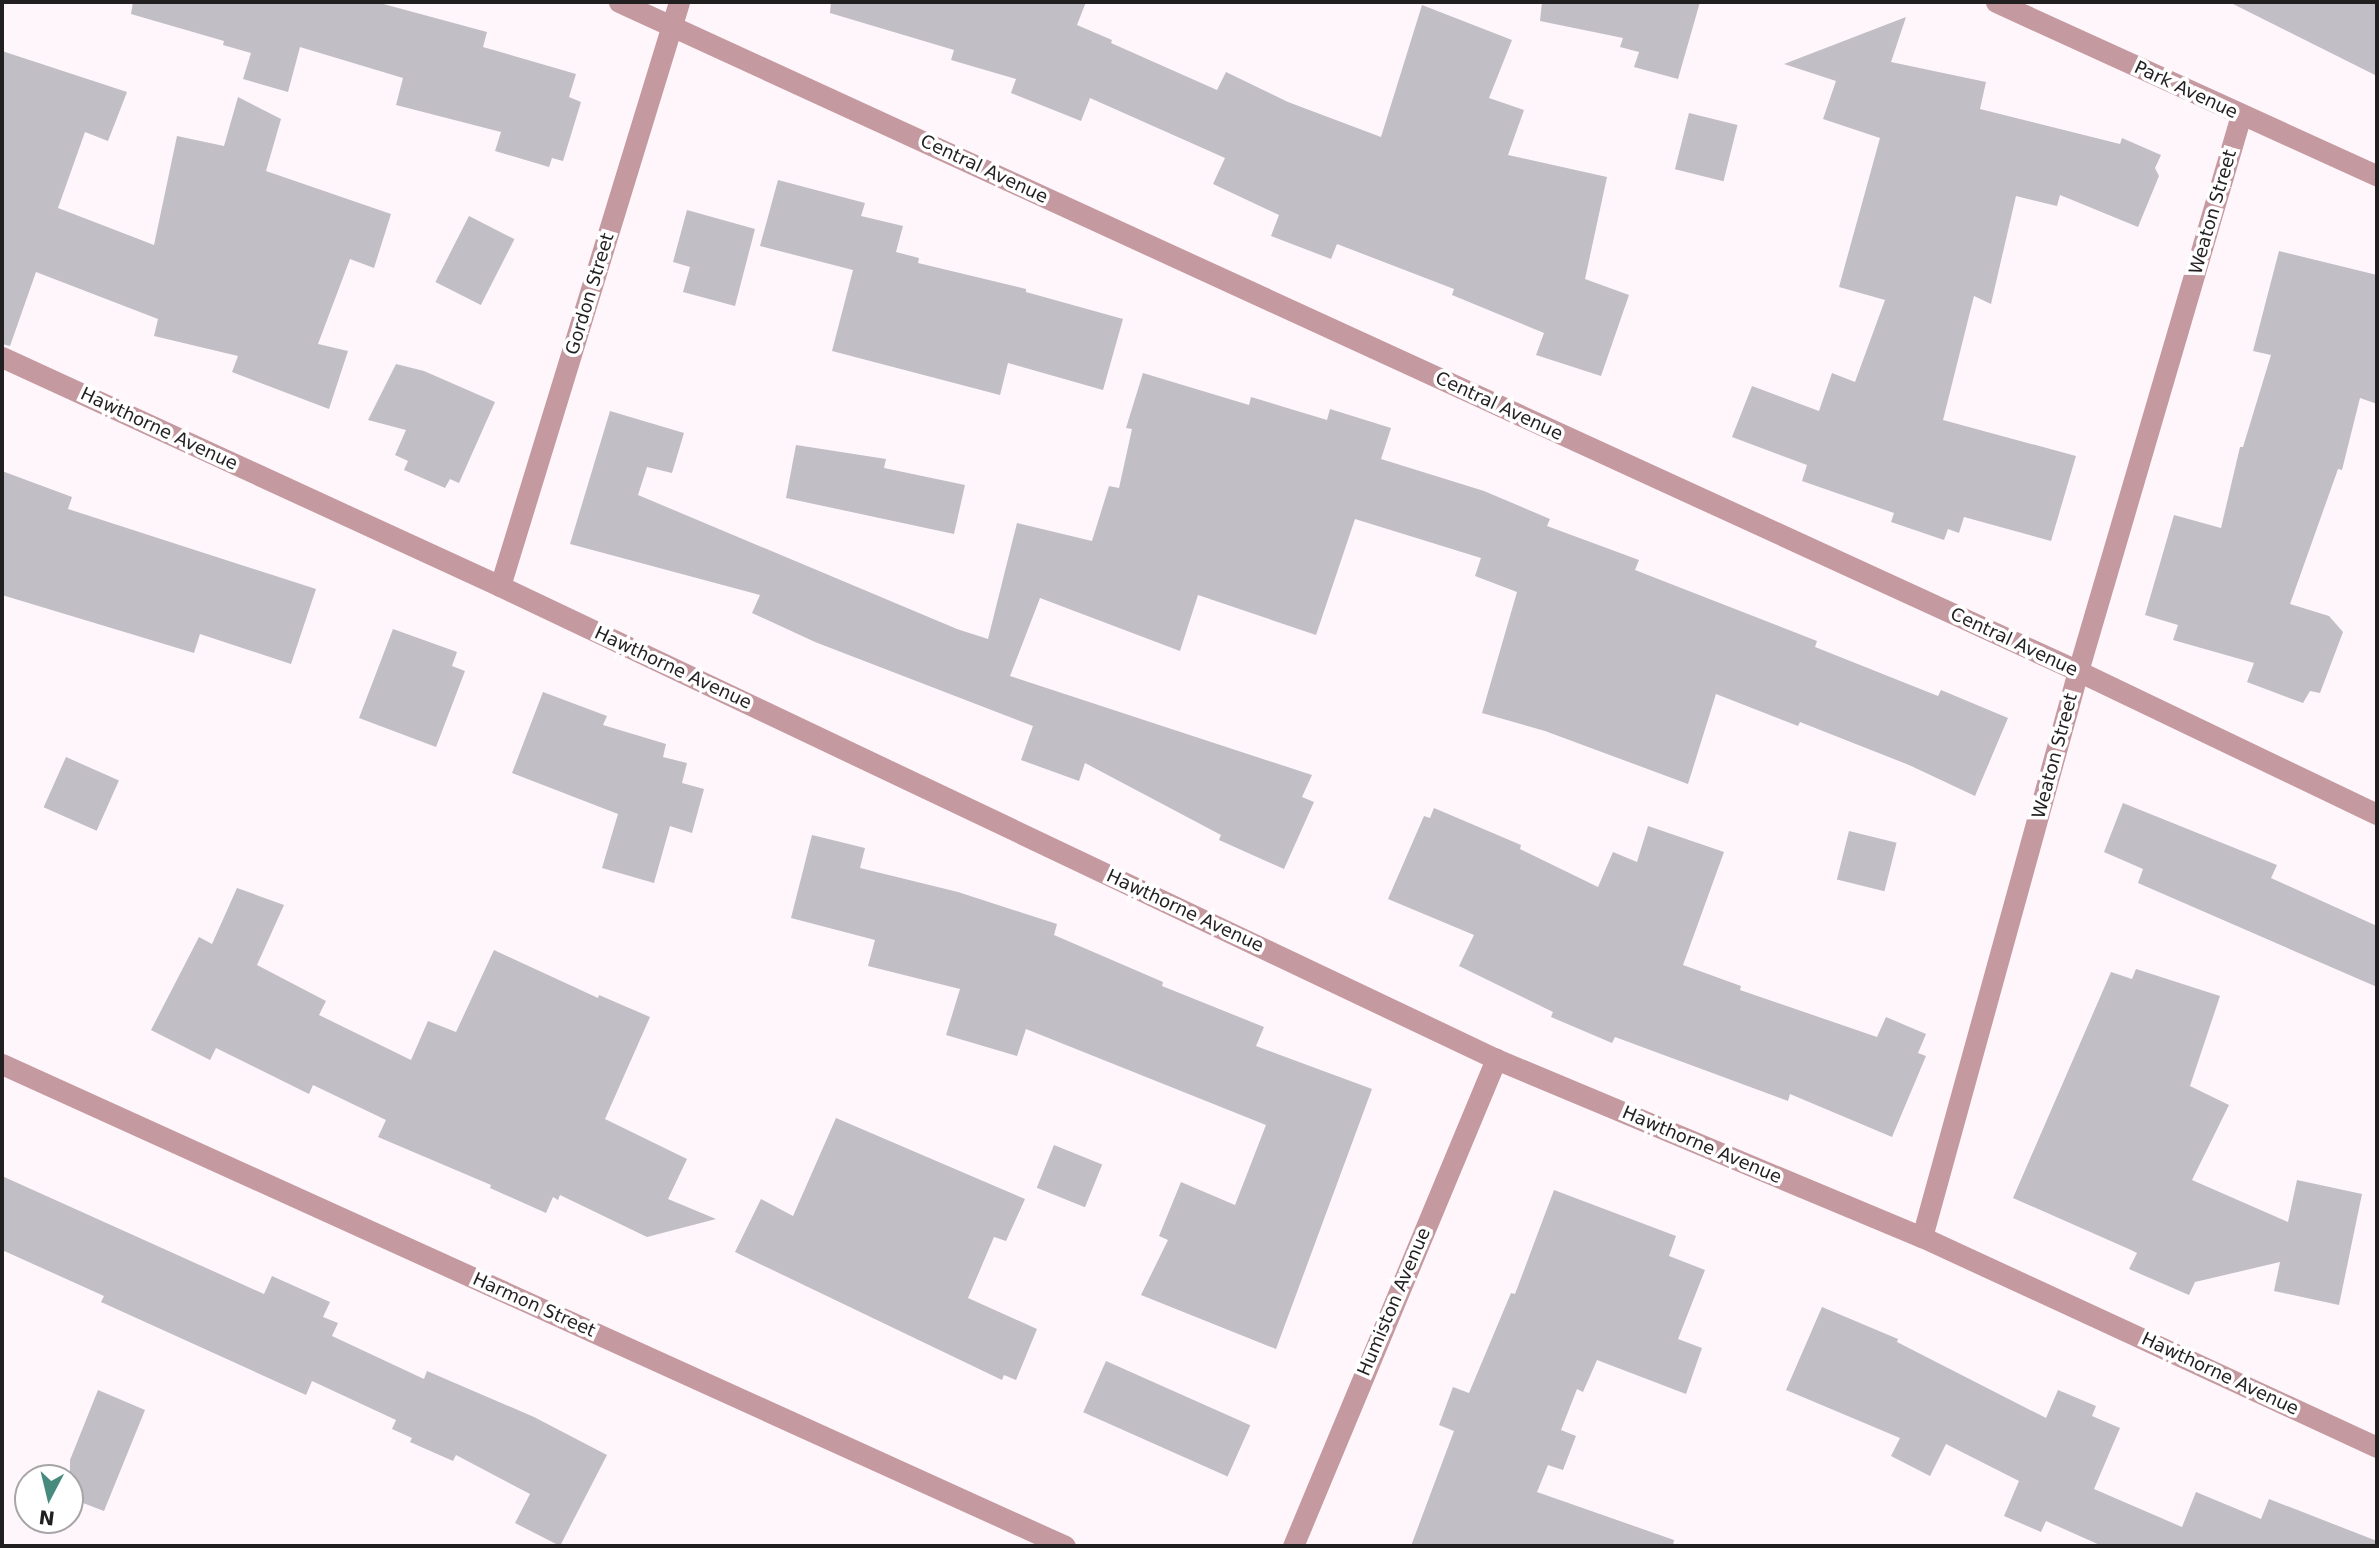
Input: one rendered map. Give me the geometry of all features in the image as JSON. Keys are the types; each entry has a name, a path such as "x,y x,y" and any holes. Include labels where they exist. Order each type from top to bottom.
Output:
{"street":[{"name":"Central Avenue","path":"619,2 2078,671 2377,814"},
{"name":"Gordon Street","path":"500,586 679,2"},
{"name":"Park Avenue","path":"1996,2 2377,176"},
{"name":"Weaton Street","path":"1922,1237 2078,671 2241,116"},
{"name":"Hawthorne Avenue","path":"2,357 500,586 1496,1059 1922,1237 2377,1447"},
{"name":"Humiston Avenue","path":"1293,1546 1496,1059"},
{"name":"Harmon Street","path":"2,1064 1065,1546"}],"building":[{"path":"133,2 376,2 487,32 483,47 576,74 569,97 581,102 563,161 552,158 549,167 495,151 501,132 396,105 403,78 300,47 288,92 243,79 251,53 223,45 224,41 131,14"},
{"path":"831,2 1086,2 1077,25 1112,40 1111,43 1217,90 1226,72 1288,102 1381,137 1422,5 1512,40 1489,98 1524,110 1508,155 1607,177 1585,279 1629,295 1601,376 1536,355 1544,333 1452,295 1454,289 1337,244 1331,259 1271,236 1279,215 1213,184 1225,158 1090,98 1081,121 1011,93 1016,79 951,60 954,50 830,13"},
{"path":"1542,2 1700,2 1678,79 1634,67 1639,52 1620,47 1623,38 1540,21"},
{"path":"2229,2 2377,2 2377,76"},
{"path":"1906,17 1891,62 1986,82 1980,109 2120,144 2122,138 2161,155 2155,168 2159,176 2138,227 2060,195 2057,206 2016,196 1991,304 1974,296 1943,420 2076,456 2051,541 1964,517 1959,533 1948,529 1944,540 1891,522 1894,513 1802,481 1807,465 1732,437 1752,386 1819,411 1832,373 1855,382 1885,300 1839,287 1880,138 1823,119 1836,81 1784,64"},
{"path":"2,51 127,92 108,141 85,132 58,208 154,245 177,136 224,146 238,97 281,119 266,171 391,214 374,268 350,259 318,344 348,351 329,409 232,372 238,356 154,336 158,319 36,272 10,346 2,344"},
{"path":"1689,113 1738,125 1723,181 1675,169"},
{"path":"778,180 865,203 861,216 903,226 896,252 919,258 918,263 1026,289 1026,292 1123,319 1103,390 1008,363 1000,395 832,351 853,270 760,246"},
{"path":"687,210 755,229 735,306 683,292 690,267 673,262"},
{"path":"469,216 514,239 481,305 435,282"},
{"path":"2279,251 2377,275 2377,404 2360,398 2342,470 2338,469 2290,604 2329,616 2343,632 2320,693 2310,691 2303,703 2247,682 2254,663 2173,640 2178,625 2145,615 2174,515 2221,528 2240,447 2243,447 2271,355 2253,351"},
{"path":"396,364 424,371 495,402 459,483 450,479 445,488 404,470 408,461 395,455 406,430 368,420"},
{"path":"1143,373 1249,405 1251,397 1327,420 1330,409 1391,428 1381,459 1484,491 1550,519 1547,526 1639,560 1635,570 1817,641 1815,647 1938,696 1941,690 2008,718 1975,796 1909,765 1800,722 1798,726 1716,694 1688,784 1545,731 1482,713 1517,592 1475,576 1481,558 1355,519 1316,635 1198,595 1180,651 1040,598 1010,676 1312,775 1302,797 1314,802 1284,869 1219,840 1221,835 1085,763 1079,781 1021,760 1033,726 815,642 752,613 760,595 570,544 610,411 684,433 672,473 647,467 638,495 957,629 988,639 1017,523 1092,541 1109,486 1119,488 1132,429 1126,428"},
{"path":"796,445 886,459 884,468 965,485 954,534 786,498"},
{"path":"2,471 72,497 68,509 316,589 291,664 200,634 194,653 2,595"},
{"path":"393,629 457,652 452,666 465,671 436,747 359,718"},
{"path":"543,692 607,716 603,725 666,744 663,757 687,763 682,783 704,789 692,833 670,826 654,883 602,868 618,814 512,773"},
{"path":"66,757 119,781 97,831 44,807"},
{"path":"2123,803 2277,865 2271,878 2377,926 2377,987 2138,883 2143,869 2104,852"},
{"path":"1434,808 1521,845 1520,849 1598,887 1613,852 1637,862 1648,826 1724,852 1683,965 1741,986 1740,990 1877,1037 1886,1017 1926,1034 1918,1053 1926,1056 1892,1137 1790,1094 1788,1101 1615,1037 1612,1043 1551,1017 1553,1012 1459,966 1474,935 1388,899 1424,816 1430,818"},
{"path":"1849,831 1897,843 1884,891 1837,880"},
{"path":"812,835 865,848 860,868 958,892 1057,924 1054,935 1163,982 1162,986 1264,1027 1256,1046 1372,1089 1276,1349 1141,1295 1168,1240 1159,1236 1181,1182 1235,1205 1266,1125 1026,1029 1017,1056 946,1035 960,989 868,966 875,940 791,918"},
{"path":"237,888 284,905 257,965 326,1001 319,1015 411,1060 428,1021 456,1032 494,950 598,998 599,995 650,1017 605,1119 687,1159 668,1199 716,1219 647,1237 560,1195 558,1200 553,1197 546,1213 490,1188 491,1185 378,1137 386,1120 313,1085 309,1094 216,1048 210,1060 151,1030 199,937 212,944"},
{"path":"2136,969 2220,996 2190,1086 2229,1105 2192,1180 2288,1222 2297,1180 2362,1194 2339,1305 2274,1291 2280,1262 2195,1282 2189,1295 2129,1269 2137,1253 2013,1198 2111,972 2132,979"},
{"path":"836,1118 1025,1199 1006,1241 994,1237 968,1298 1037,1329 1016,1380 1004,1375 1002,1380 735,1252 761,1199 793,1216"},
{"path":"1054,1145 1102,1164 1085,1207 1037,1188"},
{"path":"2,1176 264,1294 272,1276 330,1302 323,1317 338,1323 332,1336 424,1379 427,1371 534,1417 607,1455 560,1546 515,1523 530,1494 456,1455 453,1461 410,1442 412,1438 392,1429 396,1420 312,1381 306,1395 101,1302 104,1296 2,1250"},
{"path":"1554,1190 1676,1236 1669,1256 1705,1270 1678,1339 1702,1348 1686,1394 1597,1360 1583,1392 1577,1389 1561,1430 1576,1436 1563,1470 1548,1465 1537,1492 1674,1540 1673,1546 1411,1546 1454,1431 1439,1425 1453,1387 1469,1393 1511,1293 1515,1294"},
{"path":"1822,1307 1898,1339 1897,1342 2046,1418 2058,1390 2096,1406 2092,1416 2120,1428 2094,1489 2182,1527 2196,1492 2261,1519 2269,1499 2377,1541 2377,1546 2102,1546 2046,1521 2041,1532 2004,1516 2019,1481 1946,1444 1930,1476 1891,1456 1900,1438 1786,1390"},
{"path":"1106,1361 1250,1425 1228,1476 1083,1412"},
{"path":"98,1390 145,1410 104,1511 84,1503 84,1464 70,1464"}]}
